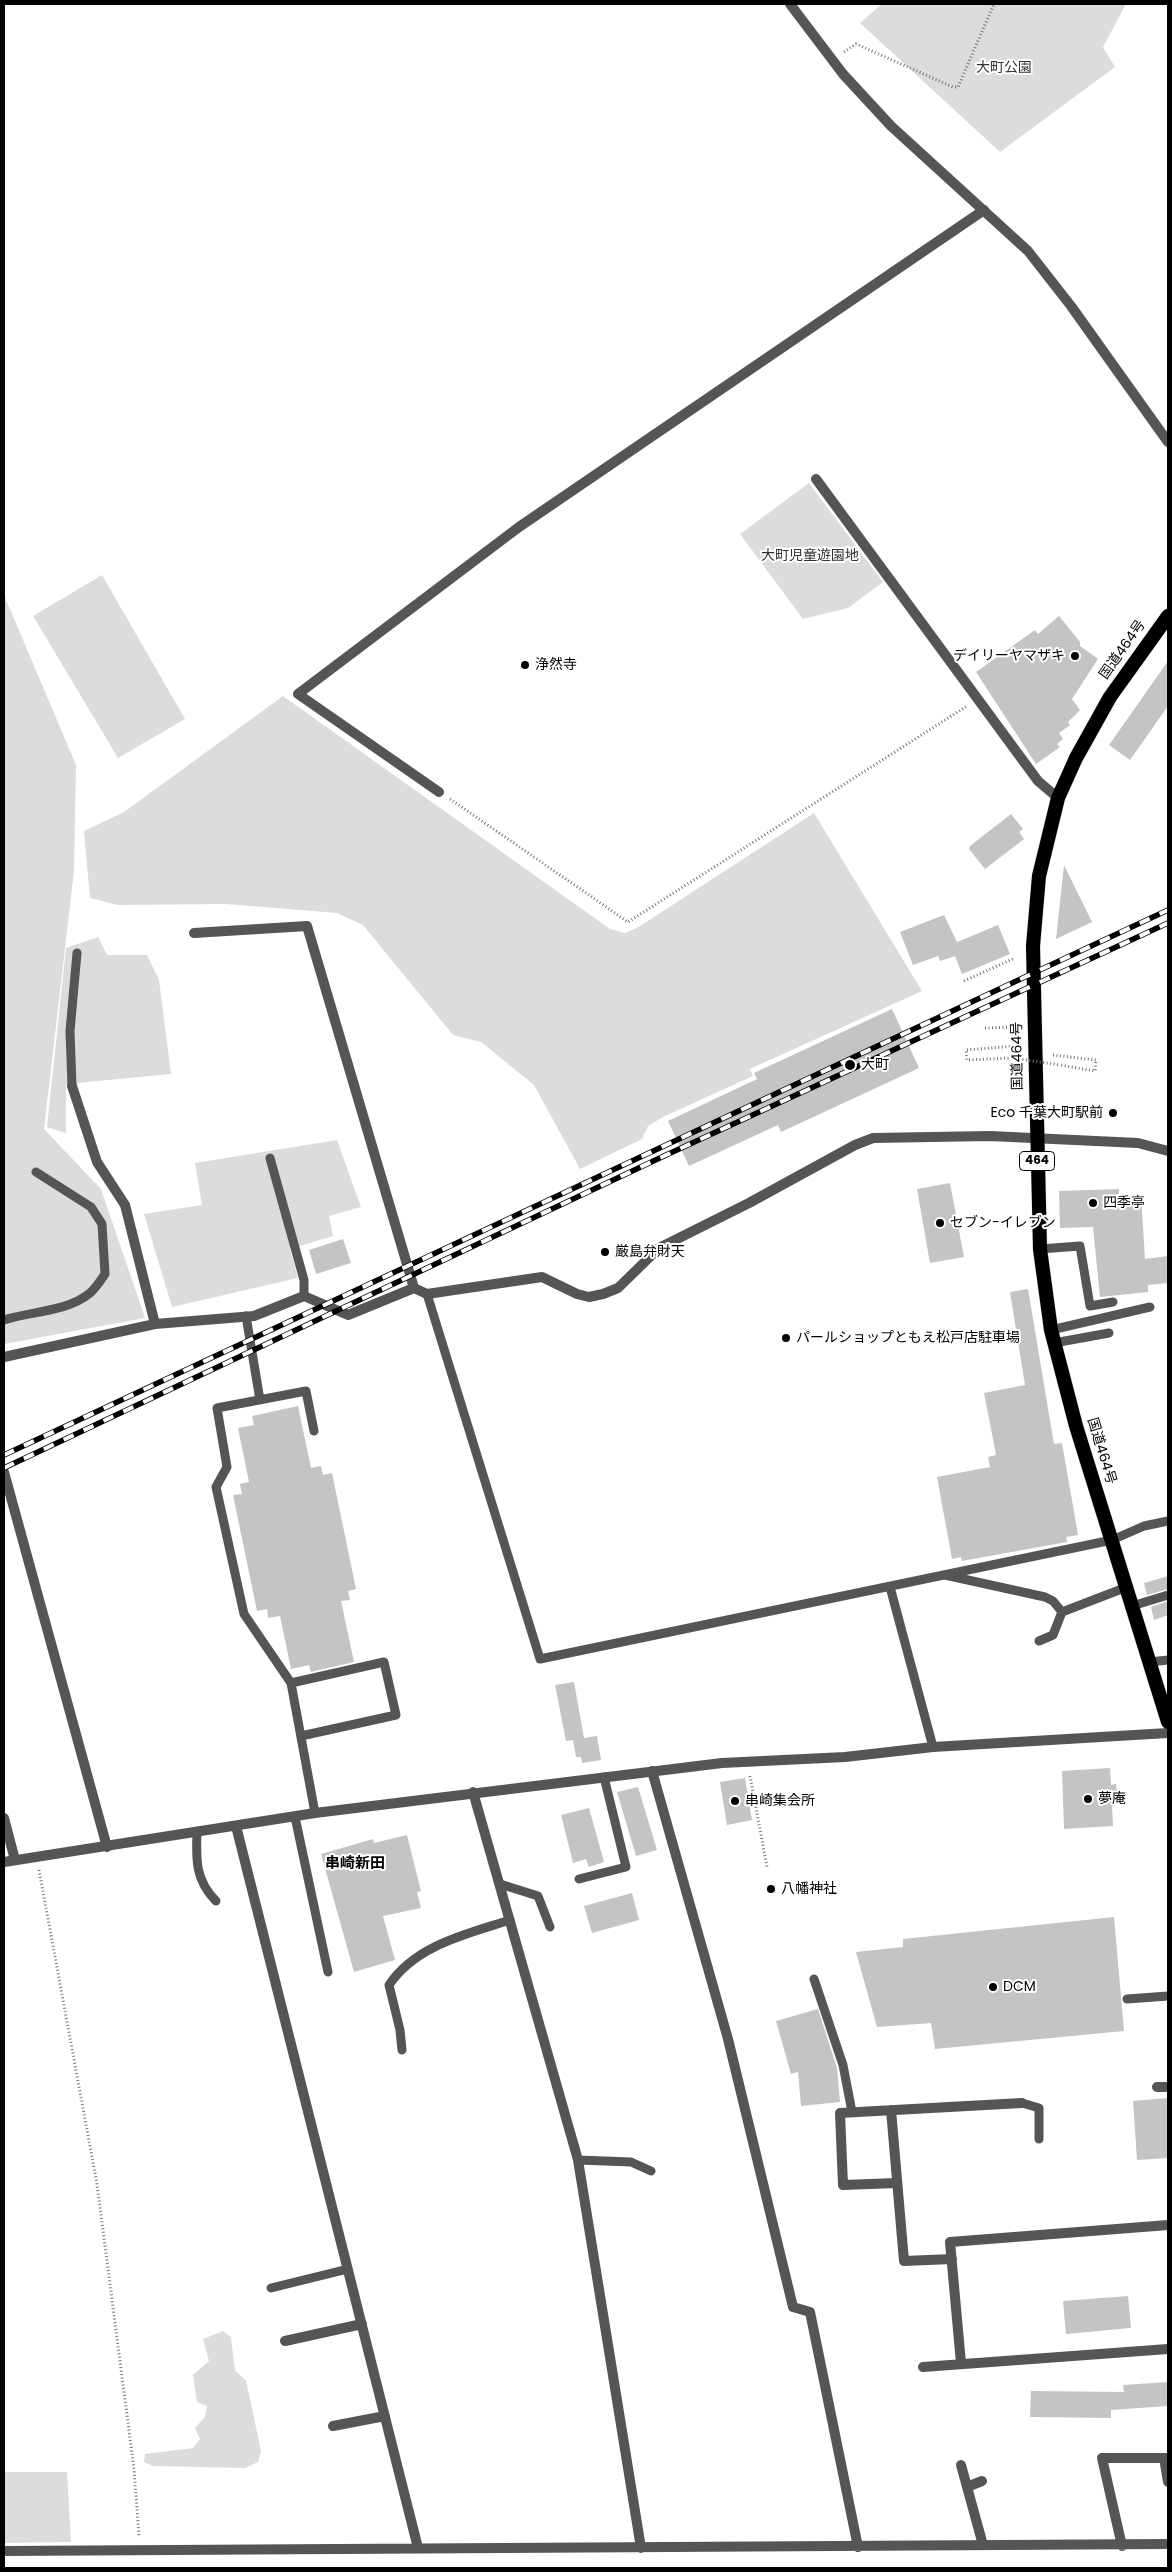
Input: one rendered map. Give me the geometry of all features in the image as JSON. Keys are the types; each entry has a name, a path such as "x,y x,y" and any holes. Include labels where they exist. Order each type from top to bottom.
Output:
{"highway":[{"name":"国道464号","path":"1168,616 1110,698 1076,758 1058,798 1039,876 1033,946 1040,1249 1053,1336 1076,1426 1168,1722"}],"street":[{"path":"790,4 843,74 891,126 1028,251 1168,442"},
{"path":"439,792 298,694 519,527 984,210"},
{"path":"816,479 1038,781 1058,798"},
{"path":"194,933 307,926 414,1288"},
{"path":"72,1086 97,1162 125,1205 155,1324"},
{"path":"4,1357 155,1324 254,1316 304,1296 348,1315 414,1288 427,1294 542,1277 577,1294 589,1297 603,1294 618,1288 659,1248 749,1203 855,1145 873,1138 965,1135 1138,1143 1168,1151"},
{"path":"4,1472 107,1847"},
{"path":"4,1862 316,1813 652,1771 747,1761 845,1757 933,1747 1168,1733"},
{"path":"652,1771 728,2039 794,2308 810,2312 858,2547"},
{"path":"474,1792 578,2160 641,2548"},
{"path":"4,1818 15,1860"},
{"path":"236,1826 313,2124 418,2548"},
{"path":"1157,2088 1168,2087"},
{"path":"897,2183 843,2185 840,2113 1022,2103"},
{"path":"891,2110 904,2261 952,2259"},
{"path":"962,2364 950,2242 1168,2225"},
{"path":"285,2341 362,2324"},
{"path":"923,2368 1168,2348"},
{"path":"333,2426 385,2416"},
{"path":"1122,2546 1102,2458 1166,2458 1168,2482"},
{"path":"961,2465 983,2545"},
{"path":"967,2487 982,2482"},
{"path":"4,2551 983,2545 1122,2546 1168,2544"}],"lane":[{"path":"72,1086 70,1030 77,953"},
{"path":"270,1158 304,1280 304,1296"},
{"path":"4,1320 58,1309 74,1302 90,1293 105,1274 102,1224 91,1207 36,1172"},
{"path":"1040,1249 1080,1246 1090,1306 1113,1302"},
{"path":"427,1294 540,1659 890,1587 940,1574 1112,1540 1144,1526 1168,1521"},
{"path":"1053,1336 1150,1307"},
{"path":"246,1316 260,1400"},
{"path":"1053,1336 1109,1333"},
{"path":"314,1431 306,1391 217,1408 227,1467 216,1487 244,1614 291,1683 316,1813"},
{"path":"940,1574 1045,1596 1054,1601 1062,1612"},
{"path":"890,1587 933,1747"},
{"path":"1039,1641 1053,1635 1062,1612 1127,1587"},
{"path":"1132,1606 1168,1595"},
{"path":"1150,1662 1168,1660"},
{"path":"291,1683 384,1662 396,1716 301,1736"},
{"path":"579,1878 626,1867 604,1777"},
{"path":"295,1817 328,1972"},
{"path":"197,1832 197,1870 203,1886 216,1901"},
{"path":"500,1884 538,1896 550,1927"},
{"path":"402,2050 400,2030 389,1985 400,1970 442,1942 510,1920"},
{"path":"814,1978 842,2065 852,2112"},
{"path":"1126,1999 1168,1996"},
{"path":"1022,2103 1040,2108 1039,2139"},
{"path":"578,2160 631,2162 651,2171"},
{"path":"271,2288 348,2269"}],"path":[{"path":"844,52 856,44 953,87 958,86 994,4"},
{"path":"439,792 628,922 978,699"},
{"path":"964,981 1015,958"},
{"path":"985,1028 1016,1027"},
{"path":"1016,1046 966,1050 967,1060 1012,1058 1095,1071 1096,1060 1053,1055"},
{"path":"747,1761 767,1867"},
{"path":"37,1857 97,2184 134,2469 139,2549"}],"green space":[{"name":"大町公園","path":"882,4 1126,4 1103,47 1115,67 1000,152 860,23"},
{"name":"大町児童遊園地","path":"809,483 883,582 848,608 803,619 740,534"},
{"path":"102,575 185,719 118,758 33,616"},
{"path":"4,595 76,765 74,871 44,1129 101,1189 145,1318 4,1344"},
{"path":"283,696 610,929 625,933 637,928 814,813 922,991 750,1069 753,1076 663,1117 648,1126 642,1139 580,1169 534,1085 481,1042 453,1035 363,925 337,913 226,904 118,905 90,898 84,831 124,812"},
{"path":"98,937 107,955 147,955 159,980 171,1074 66,1084 66,1133 47,1127 66,948"},
{"path":"337,1140 361,1207 329,1216 333,1236 290,1249 298,1278 172,1307 144,1214 202,1205 195,1163"},
{"path":"223,2331 231,2337 235,2371 246,2380 261,2451 258,2462 245,2468 153,2466 144,2462 145,2454 193,2448 200,2439 195,2428 205,2417 207,2406 197,2402 193,2375 209,2361 203,2339"},
{"path":"4,2472 67,2472 71,2542 4,2543"}],"building":[{"path":"1059,616 1080,642 1080,646 1098,659 1072,699 1080,710 1068,722 1070,725 1059,733 1063,739 1057,744 1060,747 1036,764 976,672 1035,630 1038,634"},
{"path":"1168,661 1168,706 1130,760 1109,745"},
{"path":"1011,814 1023,829 1019,832 1024,839 985,869 969,849 970,846"},
{"path":"1064,865 1092,922 1056,939"},
{"path":"944,915 957,942 998,925 1010,954 962,974 955,956 940,961 938,956 913,965 900,932"},
{"name":"大町","path":"892,1009 919,1068 781,1132 778,1125 689,1166 668,1121 757,1079 754,1073"},
{"name":"セブン-イレブン","path":"950,1183 964,1257 930,1263 917,1189"},
{"path":"1119,1189 1119,1196 1141,1195 1145,1259 1168,1256 1168,1283 1148,1285 1148,1292 1100,1297 1093,1227 1060,1228 1059,1191"},
{"path":"343,1239 351,1263 316,1274 309,1250"},
{"path":"1028,1289 1054,1444 1062,1443 1078,1535 1066,1537 1067,1542 962,1561 961,1557 952,1559 937,1477 990,1467 988,1457 996,1455 984,1393 1025,1385 1010,1292"},
{"path":"298,1406 311,1468 321,1466 323,1475 332,1473 356,1589 348,1591 350,1600 341,1601 354,1662 311,1672 309,1665 291,1669 280,1616 268,1618 267,1609 257,1611 233,1495 242,1494 240,1484 249,1482 238,1428 254,1425 252,1416"},
{"path":"1168,1576 1168,1589 1147,1595 1144,1583"},
{"path":"1168,1601 1168,1615 1154,1620 1151,1607"},
{"path":"574,1682 584,1738 597,1736 601,1760 582,1763 581,1757 576,1757 573,1740 566,1741 555,1685"},
{"path":"1110,1768 1111,1785 1116,1784 1118,1803 1112,1804 1113,1826 1064,1829 1062,1771"},
{"path":"745,1778 752,1820 727,1825 720,1782"},
{"path":"638,1787 657,1850 636,1856 617,1792"},
{"path":"589,1808 604,1862 589,1867 586,1859 573,1863 561,1815"},
{"path":"407,1835 421,1891 417,1892 421,1908 383,1916 395,1960 354,1972 321,1854 373,1839 374,1843"},
{"path":"632,1893 639,1920 592,1933 584,1906"},
{"name":"DCM","path":"1114,1917 1124,2031 935,2049 931,2023 877,2027 856,1952 903,1947 903,1939"},
{"path":"818,2009 837,2068 840,2102 801,2106 798,2072 791,2074 776,2021"},
{"path":"1168,2098 1168,2158 1137,2160 1133,2101"},
{"path":"1128,2296 1131,2328 1066,2334 1063,2301"},
{"path":"1168,2382 1168,2406 1111,2410 1111,2418 1030,2417 1031,2391 1124,2392 1123,2385"}],"railway":[{"path":"4,1455 1168,910"},
{"path":"4,1468 664,1156 1168,923"}],"place":[{"name":"デイリーヤマザキ","path":"1075,656"},
{"name":"浄然寺","path":"525,665"},
{"name":"大町","path":"850,1065"},
{"name":"Eco 千葉大町駅前","path":"1113,1113"},
{"name":"四季亭","path":"1093,1203"},
{"name":"セブン-イレブン","path":"940,1223"},
{"name":"厳島弁財天","path":"605,1252"},
{"name":"パールショップともえ松戸店駐車場","path":"786,1338"},
{"name":"夢庵","path":"1088,1799"},
{"name":"串崎集会所","path":"735,1801"},
{"name":"八幡神社","path":"771,1889"},
{"name":"DCM","path":"993,1987"}],"district":[{"name":"串崎新田","path":"355,1864"}]}
